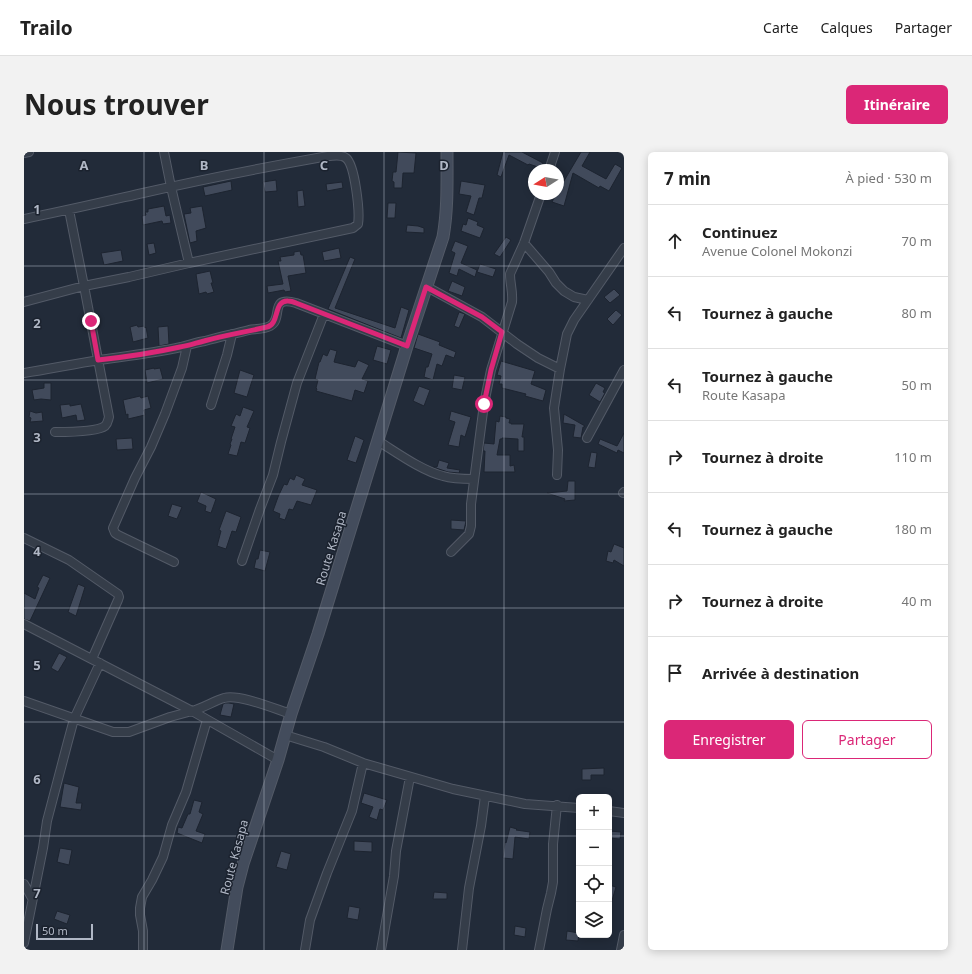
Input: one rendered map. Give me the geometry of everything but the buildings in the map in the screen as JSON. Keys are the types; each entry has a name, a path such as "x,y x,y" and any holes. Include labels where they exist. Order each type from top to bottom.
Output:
{"main road":[{"name":"Route Kasapa","path":"227,950 237,887 278,760 291,714 318,634 407,346 443,237 446,207 447,152"}],"street":[{"path":"24,153 29,152"},
{"path":"164,152 189,263"},
{"path":"551,164 555,152"},
{"path":"24,219 171,187 334,156 346,158 351,164 359,217 358,224 353,228 84,286 24,302"},
{"path":"451,552 469,534 472,526 471,504 484,404 491,370 512,302 513,295 510,274 524,243 539,200"},
{"path":"55,432 96,429 107,423 108,417 69,210"},
{"path":"524,243 564,291 574,297 588,300"},
{"path":"557,475 558,450 554,408 567,334 574,320 624,248"},
{"path":"426,287 482,317 538,358 560,368"},
{"path":"24,373 98,360 145,354 187,346 232,334 272,326 279,305 283,301 288,300 407,346"},
{"path":"242,561 273,475 297,384 324,314"},
{"path":"211,405 232,334"},
{"path":"174,562 114,533 113,528 166,414 182,368 187,346"},
{"path":"587,438 624,370"},
{"path":"378,441 421,467 442,476 474,479"},
{"path":"24,538 69,560 118,594 118,600 92,658"},
{"path":"24,624 192,711 278,760"},
{"path":"24,943 47,821 74,719 100,663"},
{"path":"24,701 113,732 129,732 170,717 201,709 225,698 238,697 291,714"},
{"path":"143,950 143,931 140,908 142,896 152,880 163,857 172,825 186,792 207,720"},
{"path":"285,735 324,747 363,763 453,790 525,804 576,808"},
{"path":"305,950 310,920 352,811 363,763"},
{"path":"381,950 394,876 396,852 410,777"},
{"path":"462,950 469,888 485,796"},
{"path":"539,950 553,882 553,844 556,806"},
{"path":"612,811 624,813"},
{"path":"24,884 32,898"},
{"path":"621,950 624,935"}],"route":[{"path":"91,321 98,360 140,355 182,347 272,326 279,305 283,301 288,300 407,346 426,287 482,317 502,332 491,370 484,404"}]}
